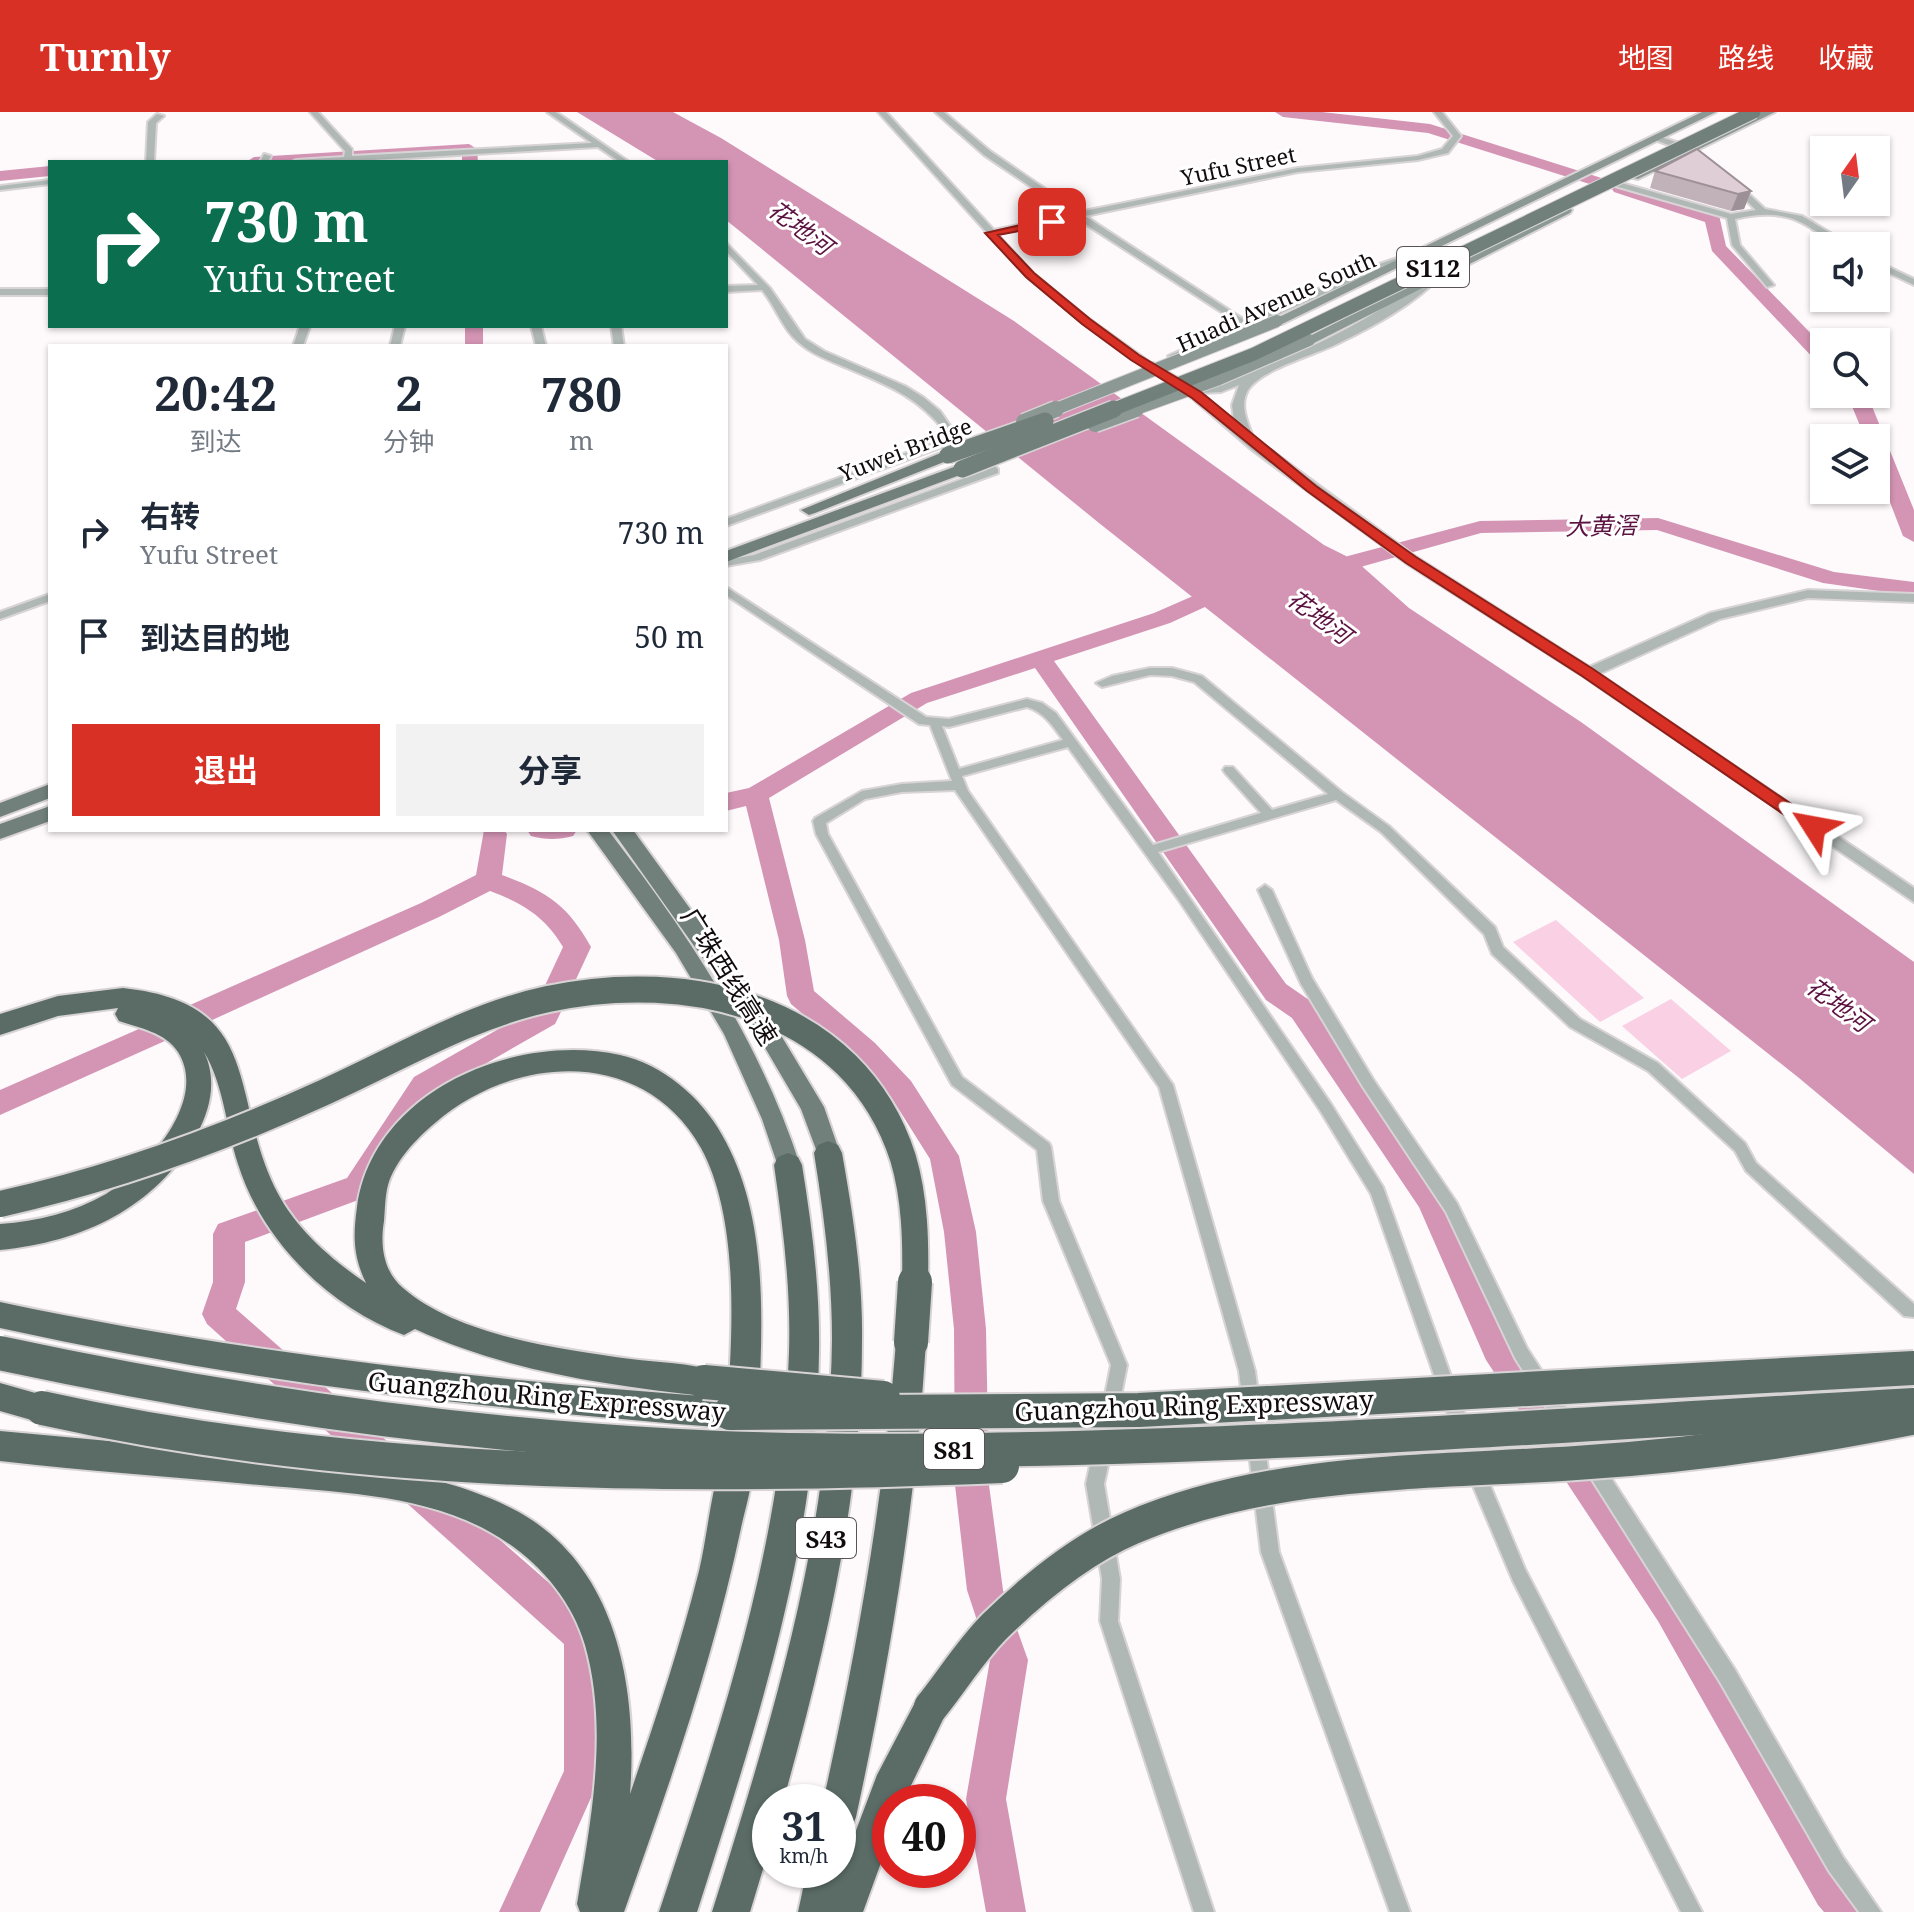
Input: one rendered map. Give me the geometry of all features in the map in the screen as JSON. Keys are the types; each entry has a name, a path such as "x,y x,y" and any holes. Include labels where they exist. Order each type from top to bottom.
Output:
{"highway":[{"path":"0,1204 85,1182 191,1148 296,1105 468,1025 526,1004 610,988 702,992 757,1007 804,1030 843,1061 877,1101 899,1147 910,1196 915,1284 905,1429 887,1564 844,1784"},
{"path":"0,1025 62,1005 106,997 147,1000 186,1015 211,1037 223,1060 257,1178 281,1222 311,1257 349,1288 408,1323 475,1349 525,1361 704,1382 948,1403 1139,1410"},
{"path":"0,1041 63,1019 111,1012 155,1020 185,1041 195,1056 200,1079 193,1119 167,1160 146,1181 122,1199 65,1225 0,1237"},
{"path":"605,1912 679,1704 708,1603 729,1509 744,1394 745,1303 738,1229 729,1191 712,1142 689,1107 656,1078 622,1064 571,1058 520,1065 482,1078 447,1098 416,1123 393,1148 378,1174 368,1205 366,1236 372,1266 386,1291 416,1314 508,1349 613,1370 704,1382"},
{"name":"S43","path":"731,1912 770,1787 808,1638 837,1460 846,1352 846,1285 841,1216 828,1153"},
{"name":"S43","path":"678,1912 748,1691 773,1585 789,1496 802,1373 804,1299 800,1236 788,1165"},
{"name":"Guangzhou Ring Expressway","path":"0,1315 251,1363 504,1396 730,1413 1139,1410 1914,1368"},
{"name":"Guangzhou Ring Expressway","path":"0,1353 122,1379 266,1404 453,1429 615,1442 809,1450 1257,1443 1914,1405"},
{"path":"0,1397 84,1417 230,1442 400,1461 605,1472 810,1474 961,1468 1062,1462 1154,1450 1257,1443"},
{"path":"844,1912 893,1780 931,1707 981,1638 1048,1575 1104,1540 1185,1507 1243,1492 1310,1481 1664,1457 1800,1441 1914,1418"},
{"path":"0,1446 350,1479 445,1496 490,1513 528,1537 561,1568 589,1610 606,1659 613,1715 610,1793 595,1912"},
{"path":"817,1912 822,1888"}],"main road":[{"name":"Huadi Avenue South","path":"1403,259 1711,112"},
{"name":"Huadi Avenue South","path":"1102,407 1241,347 1732,112"},
{"name":"Huadi Avenue South","path":"1102,407 1254,354 1754,112"},
{"name":"Huadi Avenue South","path":"1437,275 1618,184 1695,153 1770,112"},
{"path":"948,455 1277,321 1403,259"},
{"path":"962,469 1196,388 1309,340 1437,275"},
{"name":"Yuwei Bridge","path":"729,551 948,455 1102,407"},
{"name":"S112","path":"729,551 962,469 1102,407"},
{"path":"0,810 48,792"},
{"path":"0,832 48,814"},
{"name":"广珠西线高速","path":"615,837 768,1033 812,1107 828,1153"},
{"name":"广珠西线高速","path":"615,837 739,1039 766,1096 788,1165"}],"street":[{"path":"314,112 349,155 360,160 433,158 462,152 596,145"},
{"path":"551,112 622,160"},
{"path":"882,112 990,233 1050,292 1149,366 1183,386 1257,447 1411,560 1588,673 1914,896"},
{"path":"939,112 987,153 1246,325"},
{"name":"Yufu Street","path":"990,233 1298,170 1418,158 1447,149 1457,136 1438,112"},
{"path":"150,160 152,122 160,116"},
{"path":"1658,138 1695,153"},
{"path":"311,160 349,155"},
{"path":"1725,177 1762,211"},
{"path":"0,188 48,182"},
{"path":"1618,184 1731,217 1762,211 1799,218 1824,232"},
{"path":"1731,217 1736,245 1770,285"},
{"path":"728,248 778,303 799,339 835,360 906,387 994,471 756,558 729,551"},
{"name":"Huadi Avenue South","path":"1149,366 1360,274 1403,259"},
{"path":"1890,271 1914,282"},
{"name":"Huadi Avenue South","path":"1183,386 1214,389 1263,372 1342,336 1437,275"},
{"path":"728,289 763,287"},
{"path":"0,292 48,292"},
{"path":"1257,447 1241,426 1238,399 1247,383 1263,372"},
{"path":"728,522 938,445 950,432"},
{"path":"728,591 929,723 957,780 1166,1085 1247,1371 1270,1552 1400,1912"},
{"path":"1588,673 1715,616 1808,594 1914,598"},
{"path":"0,616 48,598"},
{"path":"1102,683 1136,673 1171,669 1198,679 1338,795 1385,829 1490,931 1497,950 1575,1023 1653,1067 1740,1147 1751,1167 1910,1311"},
{"path":"929,723 1027,703 1038,706 1052,716 1156,849 1326,1108 1378,1192 1499,1533 1577,1692 1692,1912"},
{"path":"1071,742 957,780 862,795 819,821 822,834 957,1081 1044,1147 1051,1201 1119,1365 1095,1484 1111,1579 1109,1621 1204,1912"},
{"path":"1229,770 1270,815"},
{"path":"1156,849 1338,795"},
{"path":"1265,890 1306,980 1368,1083 1452,1208 1521,1353 1727,1675 1836,1864 1871,1912"}],"shaded area":[{"path":"1556,920 1644,998 1600,1022 1513,942"},
{"path":"1671,999 1731,1051 1682,1079 1622,1026"}],"water":[{"name":"花地河","path":"577,112 673,112 721,138 1014,321 1324,545 1356,561 1409,608 1581,722 1914,962 1914,1174 1799,1078 1099,523 728,222 728,160 656,160"}],"building":[{"path":"1697,149 1751,191 1738,194 1655,171"}],"waterway":[{"path":"1283,112 1430,129 1605,184"},
{"path":"287,160 469,149 470,160"},
{"path":"0,176 48,171"},
{"path":"1620,189 1713,219 1718,247 1810,343"},
{"path":"474,328 474,344"},
{"path":"1863,408 1869,424"},
{"path":"1890,476 1914,536"},
{"name":"大黄滘","path":"1324,577 1356,561 1480,527 1658,524 1831,578 1914,589"},
{"path":"1040,658 1162,618 1232,586"},
{"path":"756,795 919,698 1040,658"},
{"path":"1040,658 1276,992 1302,1010 1431,1200 1498,1349 1671,1608 1832,1891 1851,1912"},
{"path":"728,802 756,795"},
{"path":"756,795 792,940 801,996 865,1051 901,1089 944,1156 960,1232 970,1329 972,1485 985,1590 1009,1660 986,1799 1006,1912"},
{"path":"488,880 494,834"},
{"path":"200,1013 430,910 488,880"},
{"path":"488,880 541,903 559,919 577,947 545,1016 424,1085 358,1187 229,1234 229,1282 218,1314 582,1636 583,1773 519,1912"},
{"path":"0,1103 157,1032"}],"route":[{"path":"1052,222 990,233 1030,275 1086,321 1135,358 1196,395 1311,488 1411,560 1588,673 1814,827"}]}
